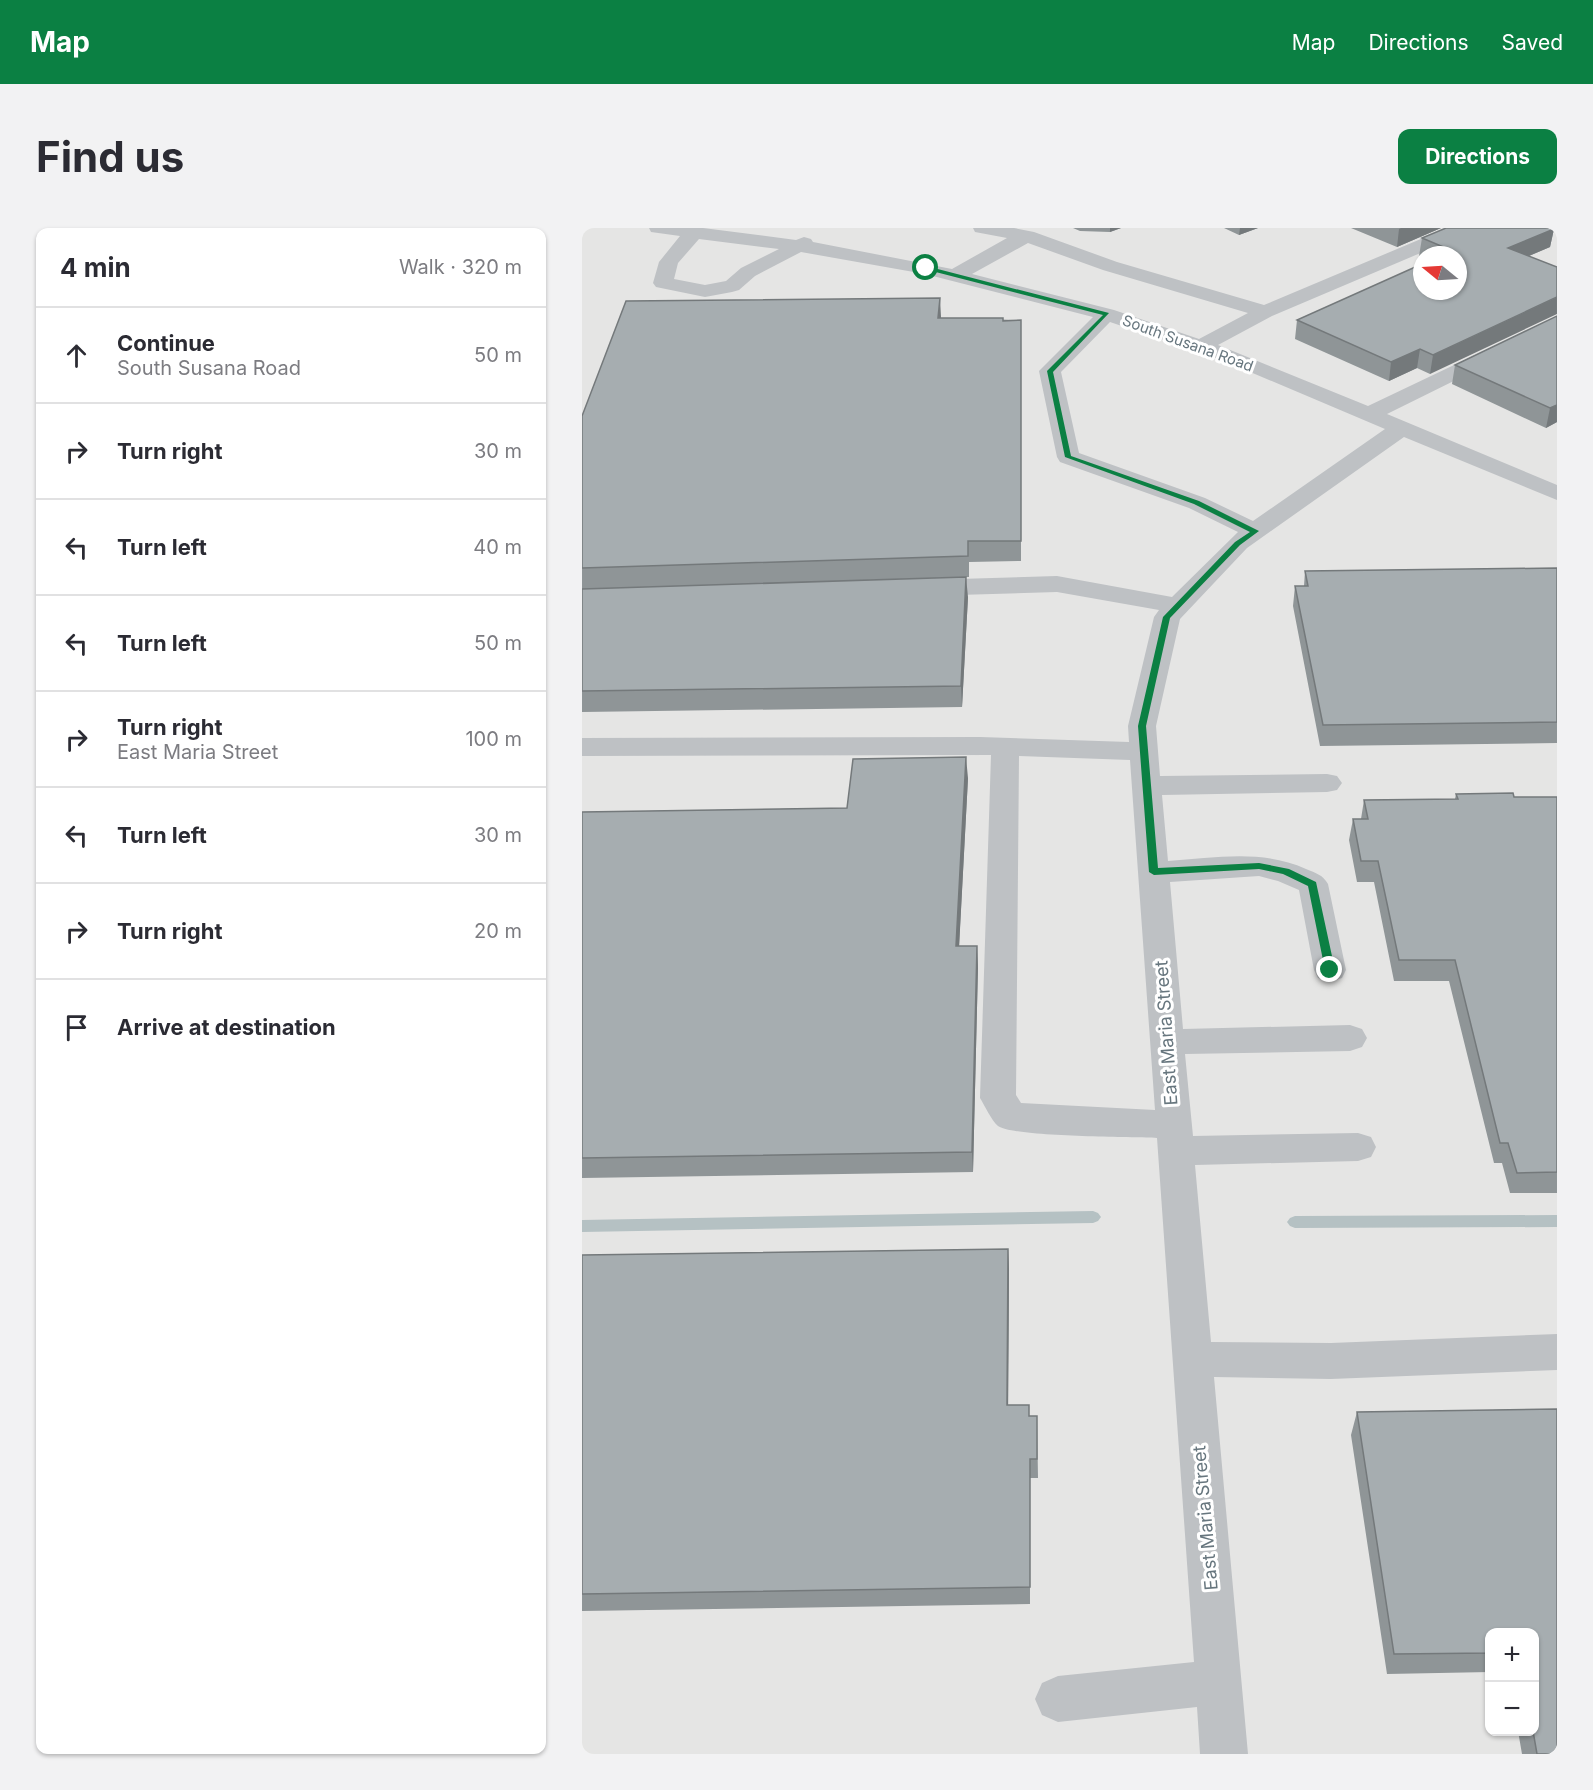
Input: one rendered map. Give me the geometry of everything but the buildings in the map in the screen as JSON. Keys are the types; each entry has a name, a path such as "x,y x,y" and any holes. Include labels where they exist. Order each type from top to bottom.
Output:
{"street":[{"name":"South Susana Road","path":"667,228 801,246 956,275 1107,314 1202,346 1557,493"},
{"path":"695,231 669,262 663,283 705,291 732,286 748,272 801,246 820,228"},
{"path":"982,228 1027,236 1110,266 1265,312"},
{"path":"1202,346 1265,312 1463,228"},
{"path":"956,275 999,249 1027,236"},
{"path":"1107,314 1050,371 1068,457 1197,503 1255,531"},
{"path":"1369,414 1557,322"},
{"name":"East Maria Street","path":"1224,1754 1142,726 1167,617 1238,543 1402,428"},
{"path":"902,588 1057,584 1178,606"},
{"path":"582,747 1005,747 1144,752"},
{"path":"1005,747 998,1098 1011,1116 1174,1138 1358,1147"},
{"path":"1146,786 1327,783"},
{"path":"1154,872 1259,866 1286,872 1312,884 1330,970"},
{"path":"1167,1042 1350,1038"},
{"path":"1192,1359 1331,1361 1557,1352"},
{"path":"1058,1699 1218,1682"}],"shaded area":[{"path":"582,228 1557,228 1557,1754 582,1754"}],"waterway":[{"path":"582,1226 1093,1217"},
{"path":"1295,1222 1557,1221"}],"route":[{"path":"926,268 1107,314 1050,371 1068,457 1197,503 1255,531 1238,543 1167,617 1142,726 1154,872 1259,866 1286,872 1312,884 1330,970"}]}
